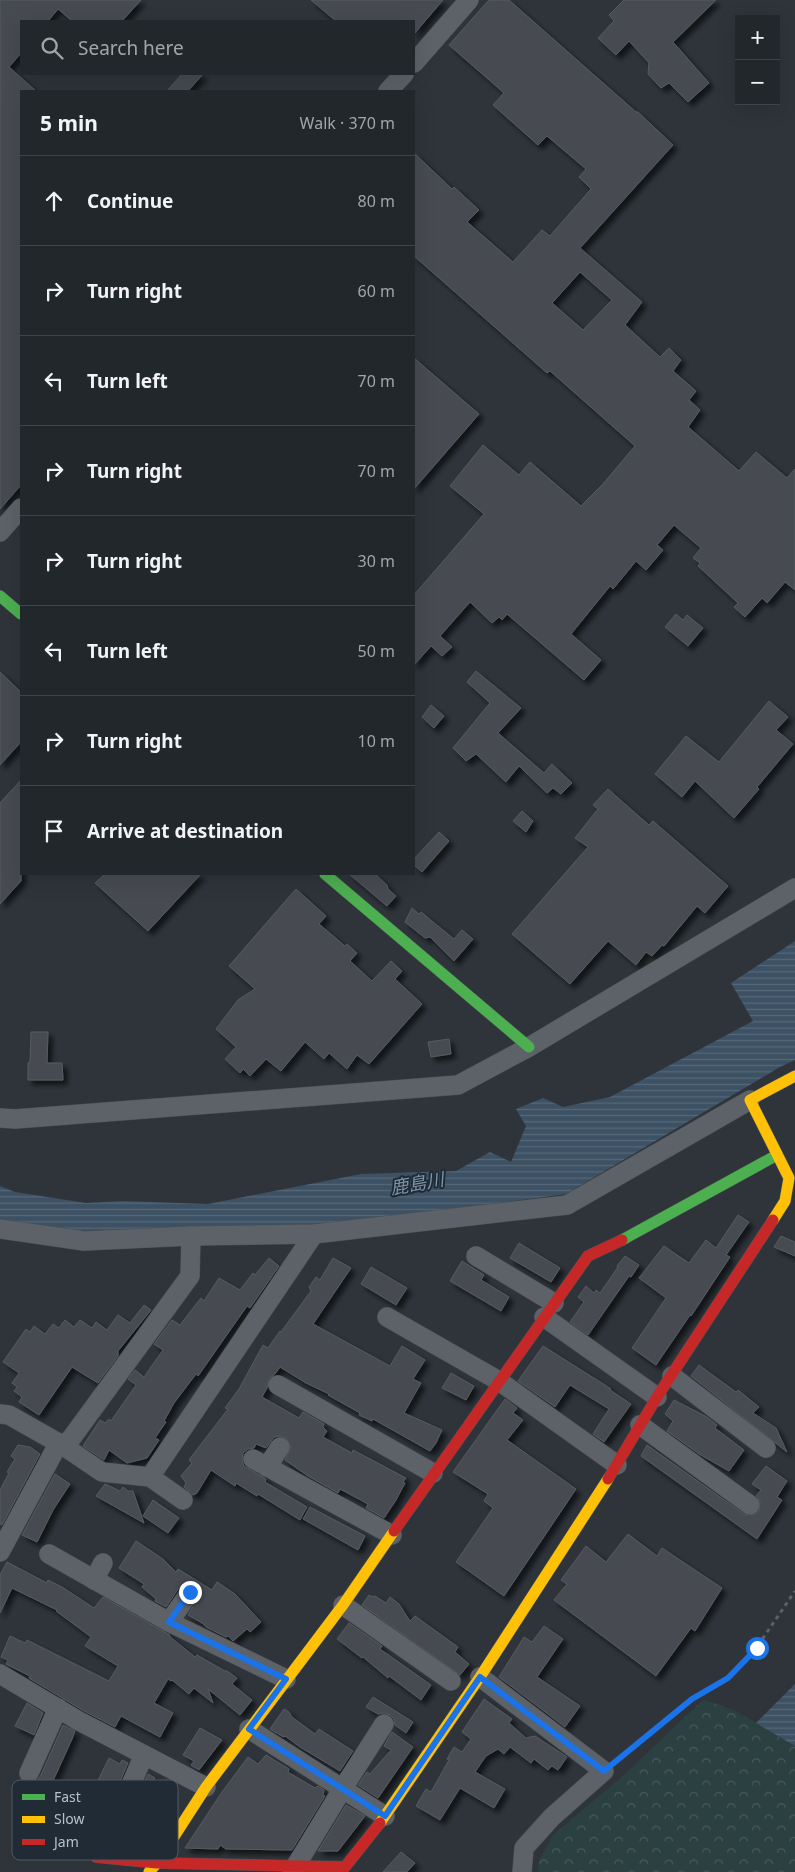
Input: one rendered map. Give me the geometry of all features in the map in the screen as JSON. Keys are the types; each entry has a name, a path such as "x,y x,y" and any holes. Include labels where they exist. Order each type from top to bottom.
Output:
{"street":[{"path":"415,61 469,0"},
{"path":"389,90 403,75"},
{"path":"0,532 20,509"},
{"path":"0,596 20,613"},
{"path":"326,875 528,1047"},
{"path":"0,1118 15,1119 458,1086 528,1047 795,888"},
{"path":"0,1229 84,1241 191,1236 314,1234 568,1205 795,1076"},
{"path":"112,1860 153,1868 293,1870 345,1867 385,1816 480,1677 617,1465 657,1397 785,1202 789,1178 750,1100"},
{"path":"178,1830 206,1787 343,1605 433,1473 588,1256 616,1244 777,1155"},
{"path":"150,1477 314,1234"},
{"path":"0,1552 56,1448 70,1440 190,1276 191,1236"},
{"path":"476,1256 549,1310 657,1397"},
{"path":"388,1318 499,1381 617,1465"},
{"path":"672,1376 766,1448"},
{"path":"278,1384 433,1473"},
{"path":"0,1414 9,1415 62,1444 102,1472 150,1477 183,1500"},
{"path":"640,1425 737,1487 750,1505"},
{"path":"280,1447 260,1463 306,1498 392,1534"},
{"path":"49,1554 98,1572 169,1622 286,1679"},
{"path":"169,1622 190,1592"},
{"path":"343,1605 451,1681"},
{"path":"0,1674 58,1708 206,1787"},
{"path":"480,1677 604,1771 552,1817 524,1848 522,1872"},
{"path":"29,1772 58,1708"},
{"path":"293,1870 384,1724"},
{"path":"249,1729 385,1816"},
{"path":"133,1780 144,1755"}],"path":[{"path":"604,1771 692,1699 728,1678 757,1648 795,1591"}],"green space":[{"path":"703,1700 739,1713 795,1746 795,1872 538,1872 539,1861 553,1835 624,1775"}],"water":[{"name":"鹿島川","path":"795,941 795,1060 780,1067 566,1194 317,1228 72,1231 0,1219 0,1186 15,1192 86,1203 122,1201 208,1204 361,1174 456,1171 490,1152 511,1162 526,1126 516,1109 543,1098 563,1107 610,1097 753,1021 731,983"},
{"path":"795,1684 795,1746 756,1723"}],"building":[{"path":"0,0 141,0 123,20 71,20 58,9 49,20 20,20 20,54 9,67 35,90 20,90 20,486 0,509"},
{"path":"311,0 443,0 415,33 415,20 335,20"},
{"path":"489,0 509,0 638,112 673,145 580,248 642,302 625,325 660,357 669,348 681,360 673,371 696,391 689,400 700,410 688,427 739,471 756,452 787,478 795,469 795,590 785,582 767,603 762,598 745,617 734,607 738,603 698,566 700,563 693,558 701,548 674,525 657,545 663,550 646,570 636,561 613,589 610,586 571,634 601,660 584,680 507,614 502,620 499,617 492,623 470,602 440,636 452,647 442,656 431,646 415,664 415,594 484,514 450,486 483,445 519,475 530,462 581,506 603,484 635,446 550,371 547,373 415,257 415,154 452,189 454,187 479,210 467,222 513,262 542,230 550,236 591,189 579,177 586,169 547,136 538,145 493,105 504,93 449,45","holes":["580,272 612,300 583,330 552,303"]},
{"path":"624,0 716,0 673,42 709,83 688,102 669,83 661,88 648,74 649,63 629,41 616,55 598,38 614,21 609,15"},
{"path":"181,75 202,75 189,90 168,90"},
{"path":"415,359 479,414 415,488"},
{"path":"676,614 683,620 687,615 703,628 688,646 665,627"},
{"path":"476,671 521,708 498,733 544,773 552,764 572,783 561,794 553,788 547,793 519,766 506,782 476,754 466,761 453,748 490,703 467,682"},
{"path":"0,672 20,691 20,743 0,765"},
{"path":"769,701 788,717 776,730 793,744 734,818 695,781 682,797 655,774 686,736 719,762"},
{"path":"431,705 444,716 434,728 422,717"},
{"path":"20,781 21,881 0,904 0,803"},
{"path":"608,789 649,825 653,821 728,886 705,913 697,906 664,946 662,945 652,956 646,952 636,965 608,941 570,984 512,934 588,847 575,838 598,809 593,805"},
{"path":"522,811 533,821 526,832 513,821"},
{"path":"439,832 449,841 422,872 415,866 415,858"},
{"path":"104,875 200,875 148,931 95,883"},
{"path":"350,875 376,875 396,896 387,906"},
{"path":"296,889 326,916 319,924 345,946 347,944 357,953 350,961 372,981 391,961 402,971 395,979 422,1004 369,1064 357,1055 347,1069 329,1053 324,1059 305,1042 281,1071 266,1059 250,1076 243,1069 240,1073 225,1059 236,1047 216,1029 238,1000 255,989 229,966"},
{"path":"412,908 419,914 421,912 454,939 462,930 473,939 454,961 430,937 425,938 405,922"},
{"path":"31,1032 48,1032 47,1063 62,1063 63,1080 28,1080"},
{"path":"449,1039 451,1054 431,1057 428,1042"},
{"path":"738,1215 749,1222 726,1255 730,1257 656,1365 632,1348 666,1298 639,1278 664,1246 689,1263 706,1240 716,1248"},
{"path":"781,1236 795,1242 795,1256 774,1247"},
{"path":"519,1243 560,1268 551,1282 510,1258"},
{"path":"625,1256 639,1265 631,1277 629,1276 588,1335 570,1322 584,1302 578,1297 586,1286 594,1293 596,1290 600,1293"},
{"path":"269,1258 279,1266 250,1308 247,1306 198,1376 196,1374 174,1403 164,1421 166,1422 155,1438 159,1440 147,1458 127,1463 109,1450 104,1460 83,1446 100,1420 105,1423 109,1419 111,1421 136,1385 128,1379 135,1370 144,1377 163,1350 154,1344 172,1320 180,1325 201,1298 204,1301 219,1278 240,1290 253,1273 255,1275"},
{"path":"333,1258 351,1268 313,1324 390,1366 402,1346 425,1360 413,1379 421,1383 404,1413 442,1430 436,1443 430,1451 373,1419 372,1421 359,1415 360,1413 329,1394 280,1367 269,1379 262,1397 299,1418 303,1412 324,1424 323,1427 327,1431 323,1437 352,1453 353,1450 406,1478 396,1500 384,1518 366,1508 368,1504 340,1489 338,1493 285,1460 291,1447 286,1438 280,1436 274,1437 266,1448 256,1444 254,1448 248,1449 243,1453 242,1460 244,1466 266,1479 265,1482 307,1507 300,1520 258,1494 257,1496 236,1483 235,1486 211,1470 197,1493 193,1495 184,1487 186,1483 181,1476 192,1463 189,1460 228,1409 225,1408 239,1389 263,1345 268,1348 281,1332 311,1291 309,1287 316,1277 320,1280"},
{"path":"462,1261 484,1275 481,1280 509,1297 501,1311 450,1281"},
{"path":"371,1267 407,1288 396,1305 361,1284"},
{"path":"144,1305 151,1310 118,1351 118,1356 98,1383 72,1367 39,1415 19,1402 22,1397 14,1391 17,1387 12,1383 19,1373 3,1362 26,1329 30,1332 34,1326 45,1334 53,1324 59,1328 65,1320 74,1327 80,1320 92,1328 96,1322 107,1330 118,1315 130,1323"},
{"path":"543,1346 605,1385 631,1404 604,1442 593,1434 609,1409 570,1385 555,1407 518,1381"},
{"path":"699,1365 736,1392 738,1390 759,1407 753,1413 776,1428 787,1452 691,1376"},
{"path":"451,1373 474,1386 466,1400 442,1388"},
{"path":"505,1399 517,1408 513,1413 523,1420 507,1440 576,1489 504,1596 456,1562 493,1508 484,1501 488,1494 453,1472"},
{"path":"674,1400 707,1417 717,1425 715,1428 744,1450 729,1471 699,1454 667,1431 673,1421 665,1414"},
{"path":"18,1445 30,1447 40,1454 2,1525 0,1524 0,1490 9,1473 7,1472 15,1459 11,1456"},
{"path":"647,1445 744,1514 754,1515 759,1511 760,1501 756,1496 761,1490 752,1484 766,1466 787,1481 777,1497 782,1500 757,1539 641,1456"},
{"path":"55,1474 70,1484 53,1510 37,1542 22,1535"},
{"path":"105,1484 120,1491 123,1487 128,1491 133,1491 144,1523 96,1496"},
{"path":"153,1500 179,1518 168,1533 143,1516"},
{"path":"310,1507 365,1536 358,1550 303,1519"},
{"path":"628,1534 657,1556 662,1548 722,1588 695,1631 691,1628 656,1676 554,1600 567,1584 561,1580 586,1546 606,1562"},
{"path":"136,1541 163,1559 176,1572 178,1569 212,1590 217,1582 235,1594 261,1622 250,1632 247,1629 233,1641 228,1636 226,1637 206,1627 188,1615 201,1593 200,1587 191,1581 181,1585 166,1607 155,1601 156,1599 142,1587 144,1584 119,1568"},
{"path":"7,1562 47,1583 48,1580 62,1587 94,1608 103,1597 170,1635 195,1657 197,1655 227,1671 237,1678 232,1684 252,1700 240,1715 208,1689 213,1703 194,1688 189,1694 172,1680 168,1679 154,1703 173,1713 160,1737 121,1716 115,1727 84,1711 29,1678 30,1676 6,1664 8,1660 1,1657 10,1636 25,1643 27,1640 109,1681 118,1666 85,1646 91,1637 57,1610 12,1588 0,1613 0,1575"},
{"path":"369,1595 375,1596 386,1603 390,1597 399,1604 410,1621 415,1616 458,1647 455,1652 469,1664 460,1675 362,1605"},
{"path":"349,1623 382,1646 380,1649 431,1685 421,1700 389,1676 388,1678 337,1639"},
{"path":"544,1626 563,1639 537,1677 580,1706 565,1727 499,1677 524,1637 532,1642"},
{"path":"373,1697 413,1722 406,1733 395,1725 394,1719 390,1715 378,1714 366,1707"},
{"path":"484,1699 512,1719 509,1723 526,1738 535,1736 567,1757 558,1770 552,1766 548,1770 534,1759 531,1763 510,1747 504,1754 498,1749 486,1756 475,1772 505,1789 494,1808 460,1788 440,1820 416,1806 426,1789 431,1792 454,1747 462,1752 471,1739 462,1732"},
{"path":"27,1703 43,1713 34,1735 15,1726"},
{"path":"284,1709 315,1734 319,1729 353,1751 340,1771 285,1736 270,1729"},
{"path":"63,1725 75,1731 53,1780 37,1780"},
{"path":"200,1728 222,1740 199,1770 191,1765 194,1761 183,1755"},
{"path":"392,1732 413,1747 378,1798 358,1785 367,1772 370,1774 391,1750 384,1746"},
{"path":"266,1755 289,1769 288,1772 315,1788 318,1786 324,1790 323,1795 325,1796 292,1850 226,1849 220,1845 218,1849 185,1848 248,1757 258,1764"},
{"path":"109,1758 120,1764 122,1760 128,1763 121,1780 98,1780"},
{"path":"148,1774 155,1778 154,1780 145,1780"},
{"path":"346,1805 365,1816 338,1851 318,1851"},
{"path":"401,1852 415,1863 407,1872 383,1872"}],"traffic: fast":[{"path":"0,596 20,613"},
{"path":"326,875 529,1047"},
{"path":"622,1240 777,1155"}],"traffic: slow":[{"path":"773,1220 785,1201 789,1178 750,1100 795,1076"},
{"path":"380,1823 480,1677 608,1479"},
{"path":"178,1830 206,1787 343,1605 394,1531"},
{"path":"149,1872 159,1860"}],"traffic: jam":[{"path":"608,1479 657,1397 773,1220"},
{"path":"394,1531 588,1256 622,1240"},
{"path":"126,1860 157,1863 345,1867 380,1823"}],"route":[{"path":"190,1592 169,1622 286,1679 249,1729 385,1816 480,1677 604,1771 692,1699 728,1678 757,1648"}]}
